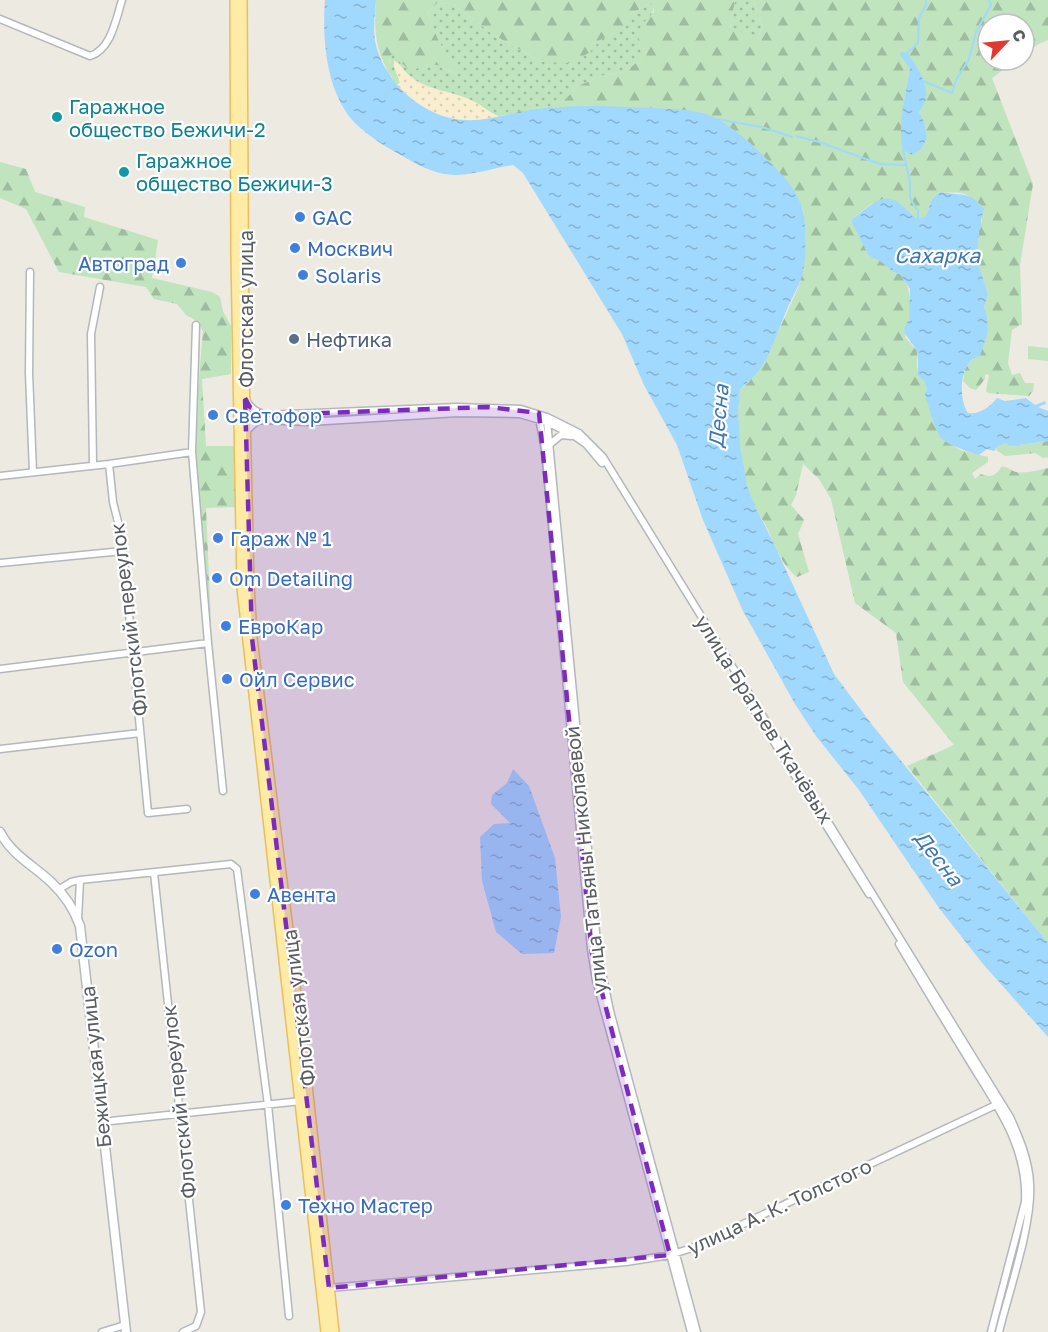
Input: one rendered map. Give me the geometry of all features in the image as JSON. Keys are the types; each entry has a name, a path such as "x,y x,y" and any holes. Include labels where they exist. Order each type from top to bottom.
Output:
{"main road":[{"name":"Флотская улица","path":"235,0 236,255 242,588 326,1332"},
{"name":"Флотская улица","path":"242,0 245,398 252,639 279,849 334,1332"}],"street":[{"path":"0,19 90,56 97,54 107,41 122,0"},
{"path":"30,272 29,373 33,472"},
{"path":"93,464 91,334 100,286"},
{"path":"196,326 192,452 207,643 223,791"},
{"name":"улица Братьев Ткачёвых","path":"245,398 250,407 266,415 477,407 521,409 579,433 603,457 1019,1138 1030,1183 1029,1203 1024,1237 999,1332"},
{"name":"улица Братьев Ткачёвых","path":"246,431 257,421 266,420 309,422 468,413 537,416"},
{"path":"537,416 547,446 561,435 576,437"},
{"name":"улица Братьев Ткачёвых","path":"547,419 586,444 600,459 999,1104 1022,1161 1026,1183 1025,1202 992,1332"},
{"name":"улица Татьяны Николаевой","path":"547,419 547,446 592,954 603,1012 697,1332"},
{"path":"0,476 192,452"},
{"name":"Флотский переулок","path":"109,464 113,502 123,551 147,813 187,808"},
{"path":"0,563 123,551"},
{"path":"0,669 207,643"},
{"path":"0,749 140,733"},
{"name":"Бежицкая улица","path":"0,832 12,850 53,883 73,908 78,920 125,1328"},
{"path":"58,890 80,880 231,864 237,869 268,1105 289,1316"},
{"name":"Флотский переулок","path":"154,873 201,1312 198,1324 183,1332"},
{"path":"78,920 80,880"},
{"path":"101,1122 301,1101"},
{"name":"улица А. К. Толстого","path":"329,1288 584,1266 673,1254 692,1248 999,1104"},
{"name":"улица Татьяны Николаевой","path":"673,1254 691,1332"},
{"path":"102,1332 125,1328"}],"highlighted area":[{"path":"245,398 250,407 266,415 488,407 539,413 592,954 670,1255 329,1288 252,638"}],"green space":[{"path":"376,0 735,0 730,28 758,38 762,26 753,0 1048,0 1048,40 1036,46 1036,12 976,12 976,72 1000,72 992,78 1033,184 1020,265 1022,324 1012,330 1008,363 1012,375 1020,373 1025,383 1034,383 1033,391 1029,396 988,393 986,391 989,375 985,374 985,379 976,390 963,381 965,368 975,357 988,331 984,307 988,294 977,260 979,230 982,224 981,205 966,195 940,192 932,199 926,216 918,219 898,203 872,203 852,219 869,256 900,274 905,280 910,312 905,337 917,351 917,375 924,381 942,438 960,450 988,457 988,462 972,473 975,479 981,474 990,476 995,474 1001,467 1020,472 1048,468 1048,943 907,766 954,745 903,682 896,633 855,603 831,499 819,479 803,464 796,495 791,505 804,520 798,534 809,572 797,577 787,567 752,501 739,446 740,390 749,382 769,352 798,288 804,267 803,209 750,143 716,119 700,112 631,107 558,107 578,86 601,76 625,72 647,54 646,49 641,48 638,37 643,23 654,12 651,3 629,15 624,29 600,40 590,52 572,63 542,62 494,35 453,4 437,3 428,12 433,28 444,50 460,68 456,74 430,64 420,66 415,70 408,69 394,55 391,55 389,61 391,78 379,49 376,31","holes":["910,68 919,112 924,122 904,102"]},
{"path":"735,0 753,0 762,26 758,38 730,29"},
{"path":"437,3 453,4 494,35 542,62 590,52 600,40 623,29 629,15 651,3 654,7 641,48 646,49 647,54 625,72 601,76 578,86 558,107 498,116 473,101 422,84 405,72 398,62 394,66 400,83 397,85 393,78 389,67 391,55 421,64 430,62 456,74 459,68 439,42 428,12"},
{"path":"0,162 26,169 35,192 85,207 84,217 158,240 152,278 212,292 220,297 223,311 231,326 231,374 202,379 206,446 234,446 237,507 206,508 211,623 208,623 196,456 203,331 197,321 186,315 177,304 154,299 146,287 59,272 26,209 0,198"},
{"path":"1028,346 1048,348 1048,361 1028,359"},
{"path":"1048,441 1048,457 1043,458 1035,453 1005,456 996,450 998,446 1006,442 1010,446"}],"sand":[{"path":"394,60 417,82 468,99 503,117 473,121 445,116 433,111 409,96 397,85 400,82"}],"water":[{"name":"Десна","path":"325,0 376,0 375,41 384,66 410,98 433,112 457,119 479,120 531,110 577,106 638,107 699,112 718,119 737,132 769,161 795,192 805,219 803,273 766,359 756,374 740,390 738,412 740,446 747,486 834,674 873,726 1048,943 1048,1037 983,964 939,908 859,790 816,736 795,704 743,611 703,520 677,445 644,385 622,334 523,173 513,165 461,175 439,173 412,161 372,137 357,125 338,98 332,83 324,32"},
{"path":"901,52 907,53 917,68 926,93 925,101 919,112 924,122 927,138 921,149 912,155 903,150 901,140 903,109 910,68 900,55"},
{"name":"Сахарка","path":"940,192 969,196 984,209 982,226 979,231 977,260 988,294 984,307 988,331 980,356 973,359 964,372 962,390 965,407 968,413 976,413 984,410 997,398 1005,401 1026,398 1035,405 1045,401 1046,404 1038,407 1048,411 1048,441 1010,446 1006,443 998,446 994,451 987,449 979,455 944,441 936,429 925,393 927,390 924,381 917,375 917,353 904,328 909,320 910,289 900,274 869,256 852,219 874,203 886,199 899,203 918,219 926,216 932,199"},
{"path":"513,769 529,786 555,858 561,917 554,953 522,954 496,932 482,881 480,837 494,824 510,823 491,804 492,795 507,783"}],"waterway":[{"path":"907,53 918,43 919,18 926,5 926,0"},
{"path":"923,81 952,93 956,80 969,59 976,32 991,5 989,0"},
{"path":"716,119 762,127 792,137"},
{"path":"796,136 880,164 905,165"},
{"path":"903,150 910,182 910,198 918,211 918,219"}],"place":[{"name":"Гаражное общество Бежичи-2","path":"57,117"},
{"name":"Гаражное общество Бежичи-3","path":"124,172"},
{"name":"GAC","path":"300,217"},
{"name":"Москвич","path":"295,248"},
{"name":"Автоград","path":"181,263"},
{"name":"Solaris","path":"303,275"},
{"name":"Нефтика","path":"294,339"},
{"name":"Светофор","path":"213,415"},
{"name":"Гараж № 1","path":"218,538"},
{"name":"Om Detailing","path":"217,578"},
{"name":"ЕвроКар","path":"226,626"},
{"name":"Ойл Сервис","path":"227,679"},
{"name":"Авента","path":"255,894"},
{"name":"Ozon","path":"57,949"},
{"name":"Техно Мастер","path":"286,1205"}]}
